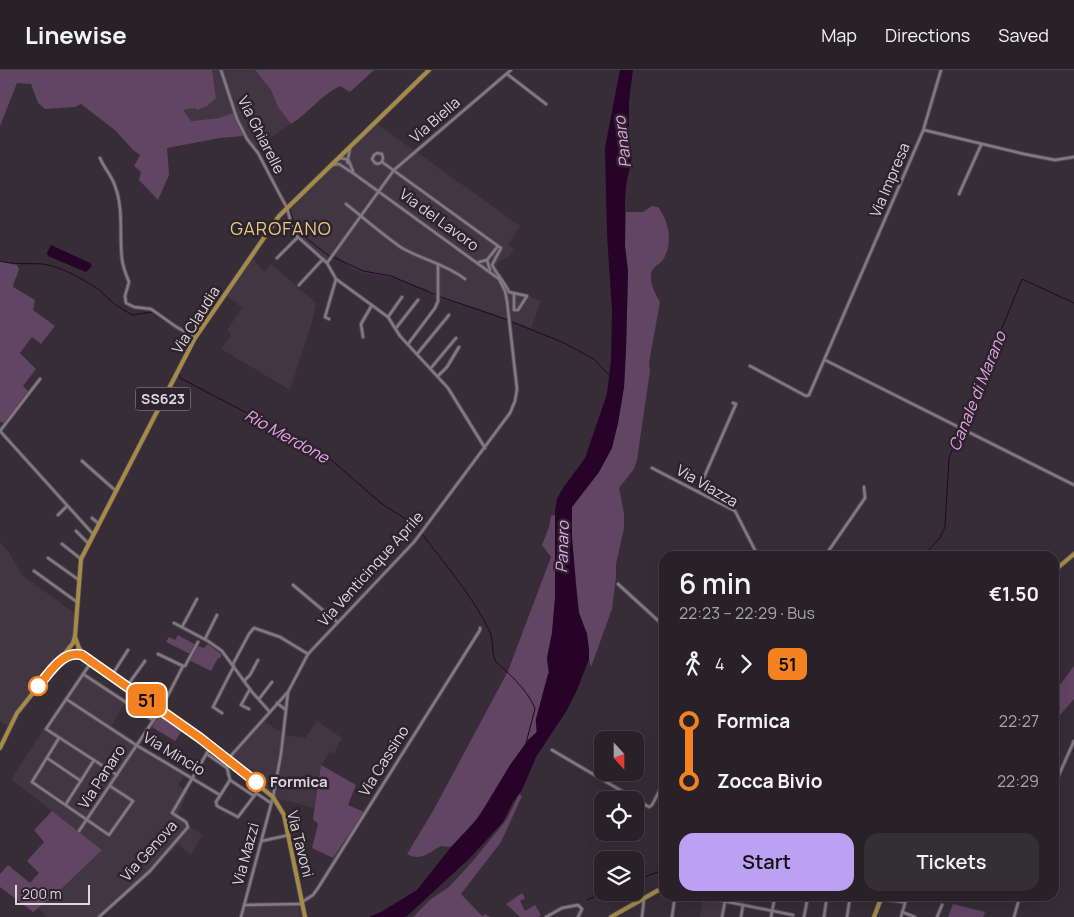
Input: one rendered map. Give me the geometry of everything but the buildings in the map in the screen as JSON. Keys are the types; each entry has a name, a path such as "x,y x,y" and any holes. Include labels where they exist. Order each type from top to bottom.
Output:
{"main road":[{"name":"Via Claudia","path":"60,660 74,654 81,559 195,338 266,234 287,208 429,70"},
{"path":"1059,567 1074,554"},
{"name":"Via Claudia","path":"0,748 17,713 75,643"},
{"path":"75,643 87,658"},
{"name":"Via Tavoni","path":"74,654 82,655 92,661 160,709 229,760 273,797 284,815 304,917"},
{"path":"644,899 659,890"},
{"path":"610,917 616,916 641,901"},
{"path":"874,917 880,901"}],"street":[{"name":"Via Ghiarelle","path":"221,70 237,119 258,153 287,208"},
{"name":"Via Biella","path":"327,263 394,170 511,70"},
{"name":"Via Impresa","path":"750,366 806,396 809,395 923,130 941,70"},
{"path":"507,74 546,104"},
{"path":"923,130 981,145 1056,160 1074,157"},
{"path":"960,194 981,145"},
{"path":"349,164 348,155 351,146"},
{"path":"382,162 382,154 374,155 372,159 375,163 382,162 394,170 501,248 492,265 509,292 528,296 518,310 514,310 514,294"},
{"path":"100,158 113,180 119,202 122,221 122,260 124,272 129,282 125,296 126,303 134,307 151,309 195,338"},
{"path":"344,166 339,158 346,159 353,173"},
{"path":"330,166 337,164 344,166"},
{"name":"Via del Lavoro","path":"344,166 491,272 499,279 505,291"},
{"path":"346,204 402,247 454,270 465,278"},
{"path":"287,208 293,230 298,237 327,263 336,279 388,317 400,336 438,376 459,404 485,448"},
{"path":"277,258 298,237"},
{"path":"477,262 487,260 498,246"},
{"path":"299,285 322,259"},
{"path":"487,260 487,265 491,272"},
{"path":"408,344 435,308 438,296 438,264"},
{"path":"329,319 324,317 336,279"},
{"name":"Via Venticinque Aprile","path":"273,797 281,754 288,692 308,654 414,542 510,413 515,402 517,389 505,291"},
{"path":"388,317 402,297"},
{"path":"396,328 418,300"},
{"path":"363,337 361,324 372,304"},
{"path":"416,354 450,315"},
{"path":"431,368 456,338"},
{"path":"438,376 447,367 459,347"},
{"path":"825,360 1074,485"},
{"path":"40,379 0,431 94,535"},
{"path":"698,491 736,404 733,403"},
{"path":"82,460 116,490"},
{"name":"Via Viazza","path":"652,468 735,511 755,551"},
{"path":"828,551 865,498 864,487"},
{"path":"58,515 67,506"},
{"path":"92,518 100,524"},
{"path":"76,531 89,544"},
{"path":"62,544 81,559"},
{"path":"48,558 79,580"},
{"path":"34,571 77,602"},
{"path":"618,584 659,621"},
{"path":"294,585 337,622"},
{"path":"182,627 197,599"},
{"path":"205,639 217,615"},
{"path":"174,623 205,639 222,651 269,711"},
{"path":"222,713 213,707 249,634 254,628 280,637 308,654"},
{"name":"Via Cassino","path":"302,903 313,895 318,888 480,628"},
{"name":"Via Panaro","path":"79,831 154,720 198,642"},
{"path":"112,675 128,650"},
{"path":"158,654 183,666"},
{"path":"244,681 250,675 258,660"},
{"path":"92,661 46,729 117,775"},
{"path":"127,686 145,661"},
{"path":"83,674 154,720"},
{"path":"259,700 272,682"},
{"path":"249,709 240,705 250,689"},
{"path":"254,796 230,780 227,768 229,760 269,711 288,692"},
{"name":"Via Mincio","path":"66,699 136,745 220,795"},
{"path":"277,703 286,710"},
{"path":"59,738 32,782 108,835 133,801 110,786"},
{"path":"1059,775 1074,741"},
{"name":"Via Genova","path":"99,917 150,871 184,834 188,824 172,813 211,746"},
{"path":"552,750 649,807 652,806 659,792"},
{"path":"207,754 227,768"},
{"path":"46,758 81,780"},
{"path":"66,804 94,760"},
{"path":"230,780 216,802 217,806 238,817 256,793 271,803"},
{"name":"Via Mazzi","path":"241,917 273,797"},
{"path":"262,841 289,835"},
{"path":"642,917 644,901"},
{"path":"672,917 674,901"},
{"path":"722,917 725,901 793,915"},
{"path":"771,917 773,901"},
{"path":"804,917 807,901"},
{"path":"824,917 826,901"},
{"path":"847,917 849,901"},
{"path":"896,901 905,902 900,917"},
{"path":"1014,917 1019,901"},
{"path":"244,905 302,903"},
{"path":"546,917 562,908 578,905 582,909 578,917"},
{"path":"741,917 743,905"},
{"path":"938,917 942,905"},
{"path":"902,912 915,917"}],"shaded area":[{"path":"0,70 212,70 216,98 207,106 197,110 195,108 183,110 191,121 219,118 233,113 244,136 220,138 167,148 169,175 158,200 139,180 141,172 134,166 140,155 116,131 81,104 75,107 45,109 38,103 31,84 17,83 0,126"},
{"path":"212,70 255,70 271,90 278,107 291,124 254,148 242,134 233,113 219,118 191,121 183,110 195,108 216,98"},
{"path":"255,70 374,70 350,92 340,86 333,90 291,124 278,107 271,90"},
{"path":"373,121 520,226 508,244 514,250 506,259 501,260 496,267 504,278 509,291 527,295 541,301 531,328 477,308 435,297 428,290 395,278 364,273 351,268 332,252 324,262 295,231 286,210"},
{"path":"652,206 658,207 662,213 667,225 669,239 667,252 663,260 651,273 652,286 660,302 649,363 650,371 637,460 634,469 619,488 624,513 624,528 616,564 612,609 591,667 587,634 579,613 572,538 572,507 599,472 611,448 618,423 624,387 626,349 628,271 625,246 626,212 643,212"},
{"path":"251,256 264,272 271,264 316,303 311,326 290,390 221,349 231,335 227,330 242,308 226,295"},
{"path":"0,261 17,265 19,269 13,287 35,300 33,310 55,326 41,344 32,337 20,353 36,369 23,386 30,393 6,423 0,422"},
{"path":"555,515 555,598 552,633 547,658 550,682 538,720 539,730 521,751 485,807 462,837 451,847 441,846 421,857 407,854 433,811 508,671 551,557 542,545 551,516"},
{"path":"0,542 8,551 22,575 76,614 73,654 57,666 31,694 10,727 0,721"},
{"path":"178,635 196,645 190,654 166,642 169,637 175,640"},
{"path":"208,644 222,655 218,658 211,671 189,660 197,646 204,648"},
{"path":"1074,666 1074,699 1059,717 1059,686"},
{"path":"80,674 124,703 110,729 184,776 178,785 188,792 176,817 202,835 191,855 178,844 146,877 102,917 47,917 39,908 102,850 11,779"},
{"path":"160,713 183,729 175,741 152,727"},
{"path":"263,720 285,735 305,738 317,721 342,738 334,753 330,752 321,765 315,808 272,797 226,759"},
{"path":"321,765 356,785 348,805 364,812 333,858 312,848 318,824 313,819"},
{"path":"519,794 522,796 501,842 461,894 482,916 485,914 491,917 413,917 431,899 449,887 472,862 507,819"},
{"path":"52,811 102,850 56,894 33,912 0,887 0,874 8,865 30,883 39,873 27,861 44,842 34,830"},
{"path":"522,893 525,898 520,901 525,911 535,905 541,915 538,917 520,917 506,904"},
{"path":"703,901 723,903 720,917 700,917"},
{"path":"953,904 985,912 983,917 948,917"},
{"path":"244,907 300,907 302,917 241,917"}],"water":[{"path":"620,70 633,70 629,101 629,140 632,156 625,202 625,246 628,271 624,387 612,448 599,472 572,507 572,538 576,587 579,613 587,634 589,659 567,710 536,757 522,790 513,802 503,822 470,858 407,916 369,917 381,912 417,890 451,847 478,818 510,765 528,740 539,730 538,720 550,682 547,658 552,633 555,598 555,511 557,499 585,458 607,394 611,360 612,311 607,234 605,148"},
{"path":"51,245 90,263 92,266 86,272 48,256 47,253"}],"waterway":[{"path":"290,210 296,230 329,256"},
{"path":"333,257 363,271 391,276 441,297 508,320"},
{"name":"Rio Merdone","path":"0,261 57,267 82,279 102,292"},
{"name":"Canale di Marano","path":"928,551 939,539 945,527 949,458 1022,279 1074,303"},
{"name":"Rio Merdone","path":"102,293 132,315 152,312 172,326"},
{"path":"512,322 562,342 594,359 609,375"},
{"name":"Rio Merdone","path":"178,329 193,339"},
{"name":"Rio Merdone","path":"196,341 179,374 180,378 329,458 382,504 409,521 419,531"},
{"name":"Rio Merdone","path":"422,534 459,582 483,619 490,632 496,662 529,696 535,709 526,743"},
{"name":"Panaro","path":"539,733 538,720 550,675"},
{"name":"Canale di Marano","path":"644,877 659,871"},
{"name":"Canale di Marano","path":"587,900 594,897"}],"bus line":[{"name":"51","path":"38,686 64,657 74,654 82,655 200,738 256,782"}],"place":[{"name":"Formica","path":"256,782"}],"district":[{"name":"GAROFANO","path":"281,229"}]}
